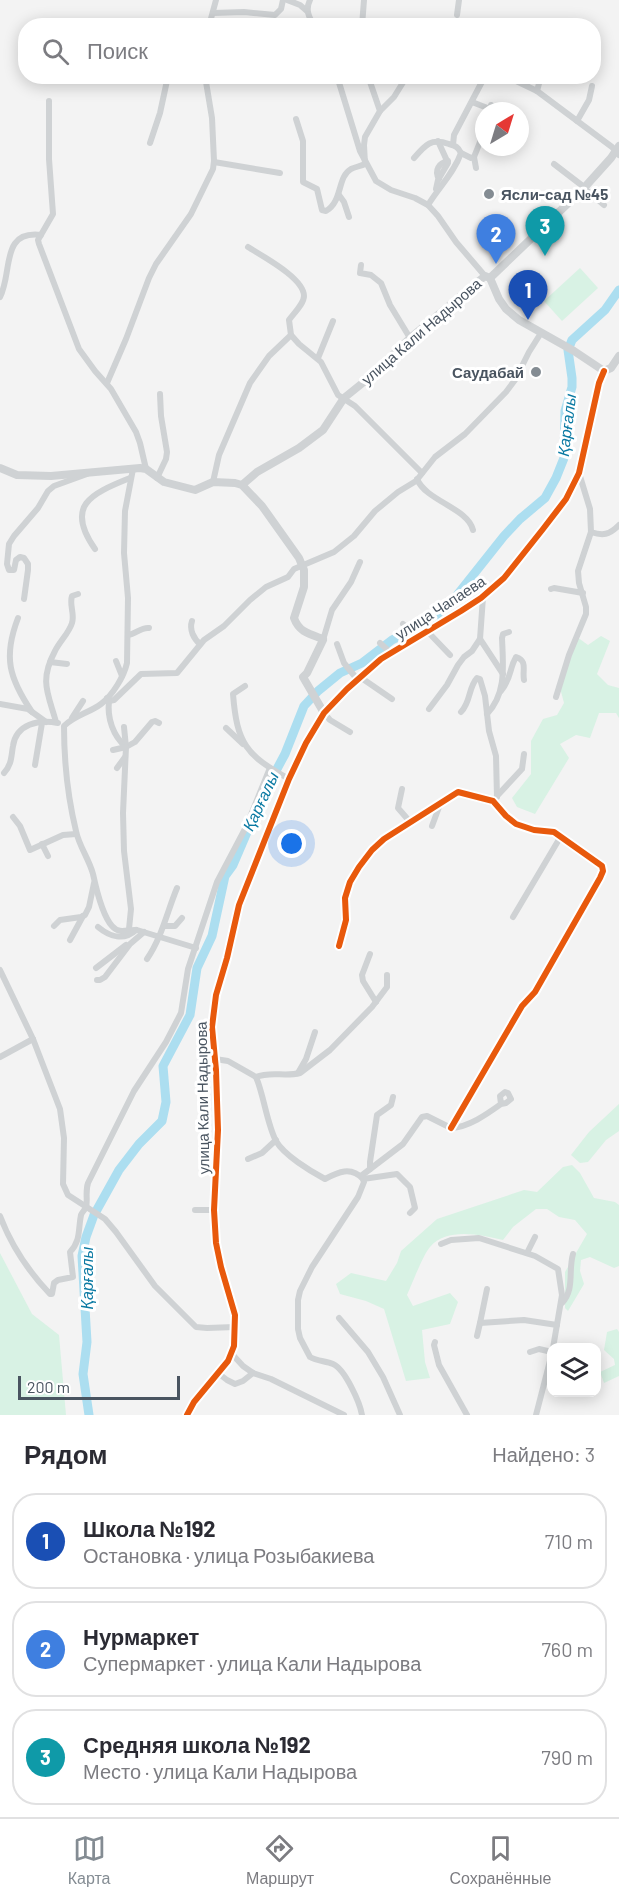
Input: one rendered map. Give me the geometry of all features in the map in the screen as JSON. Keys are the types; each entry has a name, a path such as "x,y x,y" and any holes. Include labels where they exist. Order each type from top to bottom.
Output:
{"street":[{"path":"211,18 216,0"},
{"path":"213,13 244,12 275,15 285,0 300,5 308,12"},
{"path":"309,0 307,4 311,18"},
{"path":"363,18 364,0"},
{"path":"457,15 459,0"},
{"path":"150,142 166,84"},
{"path":"107,383 149,278 156,264 191,214 213,169 212,118 206,84"},
{"path":"340,84 365,164 377,184 416,198 428,205 456,242 488,277 506,309 519,320 563,344 604,371 611,368 619,356"},
{"path":"371,84 380,111"},
{"path":"365,164 365,137 380,111 394,97 402,84"},
{"path":"453,145 454,135 480,84"},
{"path":"522,84 537,91 618,151"},
{"path":"537,91 539,84"},
{"path":"578,121 589,100 592,86"},
{"path":"49,101 49,159 53,214 38,240 42,256 79,349 94,371 107,383 136,432 146,469 169,484 195,490 213,482 226,481 242,485 262,506 302,565 305,577 304,587 294,618 301,630 323,639"},
{"path":"296,119 303,141 303,182 317,189 324,211 332,207 349,170 365,164"},
{"path":"436,193 439,179 447,168 448,161 438,141"},
{"path":"414,158 431,142 438,141 453,145 461,153 471,158 474,157 476,168"},
{"name":"улица Кали Надырова","path":"242,485 257,472 299,448 323,430 344,398 370,377 410,338 488,277 584,188 618,151"},
{"path":"428,205 454,171 461,153"},
{"path":"214,162 280,173"},
{"path":"554,164 604,205"},
{"path":"339,195 350,218"},
{"path":"0,297 4,287 7,258 11,245 15,240 24,236 41,235"},
{"path":"248,247 283,269 303,291 303,300 290,320 291,335 298,344 318,358 338,395 355,406 422,473"},
{"path":"360,265 360,273 371,275 381,283 390,305 410,338"},
{"path":"318,358 333,321"},
{"path":"108,699 114,700 141,674 177,673 200,644 224,626 259,592 283,580 294,569 334,552 354,536 375,512 417,479 435,457 471,428 506,392 541,333"},
{"path":"213,482 219,455 250,383 269,356 291,335"},
{"name":"улица Чапаева","path":"289,779 306,743 324,713 358,678 389,651 417,635 428,632 483,596 504,578 543,529 566,499 579,473 599,383 604,371"},
{"path":"157,478 167,452 160,394"},
{"path":"0,468 23,475 51,476 146,469"},
{"path":"64,726 108,699 125,672 128,656 128,598 124,564 126,519 133,469"},
{"path":"579,473 590,509 591,532 595,542"},
{"path":"24,599 28,564 24,558 20,557 16,560 14,570 9,570 7,564 9,544 51,488 88,474"},
{"path":"95,549 83,529 81,512 89,500 96,495 130,478"},
{"path":"417,479 418,483 431,495 466,519 472,526 472,530"},
{"path":"126,519 130,533"},
{"path":"591,532 608,534 619,525"},
{"path":"556,697 568,655 586,614 578,572 580,560 591,532"},
{"path":"350,732 330,720 324,713 303,677 323,639 332,609 351,582 360,562"},
{"path":"551,589 583,593"},
{"path":"56,722 45,688 55,650 73,622 72,596 78,594"},
{"path":"429,709 447,685 458,665 480,639 483,596"},
{"path":"18,618 11,635 9,663 15,685 32,712 44,723"},
{"path":"192,621 190,624 193,635 200,644"},
{"path":"405,626 417,635"},
{"path":"128,635 143,628 149,628"},
{"path":"428,632 450,655"},
{"path":"487,714 499,693 504,675 502,638 503,634 509,632"},
{"path":"480,639 504,675"},
{"path":"380,643 389,651"},
{"path":"337,644 350,672 392,699"},
{"path":"499,693 510,678 516,657 523,661 525,666 524,680"},
{"path":"116,661 122,676"},
{"path":"50,662 67,664"},
{"path":"451,1128 522,1006 535,992 603,871 602,867 554,832 534,830 516,824 506,816 495,799 496,756 480,679 474,680 465,708 461,712"},
{"path":"243,744 233,694 245,686"},
{"path":"108,699 111,724 117,739 126,747"},
{"path":"72,719 83,701"},
{"path":"0,704 22,707 32,712"},
{"path":"4,773 11,762 14,741 23,728 30,724 56,722 64,726"},
{"path":"113,750 135,742 152,722 159,723"},
{"path":"35,765 44,723"},
{"path":"64,726 65,756 76,834 112,926 123,932 132,930 144,932 196,948"},
{"path":"98,927 107,933 121,937 126,937 132,930 124,851 126,747 124,727"},
{"path":"226,728 253,755 289,779"},
{"path":"495,799 522,769 524,754"},
{"path":"117,768 125,756"},
{"path":"89,1208 85,1195 88,1183 134,1090 166,1042 181,1013 189,969 217,882 246,827 271,768"},
{"name":"улица Кали Надырова","path":"232,1354 235,1315 218,1255 214,1210 218,1130 213,1013 239,905 289,779"},
{"path":"402,789 398,808 411,823"},
{"path":"339,946 346,920 345,898 350,882 372,850 384,839 458,792 495,799"},
{"path":"432,826 438,804"},
{"path":"13,817 20,825 30,850 63,835 76,834"},
{"path":"513,917 561,836"},
{"path":"42,844 48,856"},
{"path":"70,940 89,907 94,882"},
{"path":"147,959 164,926 177,888"},
{"path":"54,926 60,920 84,916"},
{"path":"164,926 175,926 182,918"},
{"path":"96,968 144,932"},
{"path":"97,980 105,976 134,940"},
{"path":"370,954 362,975 363,981 376,1002"},
{"path":"0,970 33,1039 62,1118 64,1188 68,1195 99,1215 116,1232 155,1286 196,1327 235,1327"},
{"path":"256,1077 264,1074 298,1074 330,1050 376,1002 387,987 387,975"},
{"path":"298,1074 315,1032"},
{"path":"0,1057 33,1039"},
{"path":"215,1059 228,1061 256,1077 276,1140 282,1148 308,1169 325,1179 341,1171 362,1177 397,1174 410,1188 414,1199 415,1208 410,1213"},
{"path":"264,1074 268,1066"},
{"path":"370,1169 377,1115 391,1106 393,1097"},
{"path":"362,1177 403,1144 422,1117 427,1116 451,1128 458,1128 501,1104"},
{"path":"248,1159 262,1153 276,1140"},
{"path":"362,1177 364,1182 358,1197 306,1277 298,1300 300,1338 306,1351 310,1357 333,1364 338,1368 356,1396 362,1415"},
{"path":"0,1216 16,1248 39,1283 52,1294 54,1283 73,1277 70,1252 79,1237 81,1215 89,1208"},
{"path":"195,1210 214,1210"},
{"path":"527,1253 535,1237"},
{"path":"441,1244 450,1240 474,1238 527,1253 558,1269 562,1303 554,1343"},
{"path":"562,1303 571,1284 573,1254"},
{"path":"477,1336 487,1289"},
{"path":"339,1318 368,1352 383,1377 400,1415"},
{"path":"480,1323 512,1319 537,1321 557,1326"},
{"path":"435,1342 439,1365 467,1415"},
{"path":"530,1352 539,1349 547,1351"},
{"path":"188,1415 194,1402 232,1354 253,1373 271,1379 344,1415"},
{"path":"536,1415 547,1372"},
{"path":"218,1373 231,1383 239,1384 253,1373"}],"green space":[{"path":"580,268 598,288 562,321 544,301"},
{"path":"601,636 610,641 597,674 608,685 619,688 619,718 616,713 599,713 590,738 576,735 560,744 569,758 535,814 517,807 512,798 531,774 531,741 543,719 557,715 564,703 559,684 577,637 588,645"},
{"path":"619,1104 619,1131 606,1140 588,1162 580,1163 571,1155 589,1132"},
{"path":"572,1165 580,1173 594,1198 615,1202 619,1205 619,1266 614,1268 590,1257 581,1260 580,1271 584,1284 568,1311 565,1308 565,1272 587,1234 575,1220 559,1217 547,1209 536,1209 513,1227 503,1240 465,1234 445,1237 437,1241 424,1256 407,1295 413,1306 450,1293 458,1302 450,1324 422,1330 425,1362 430,1378 406,1381 384,1309 340,1294 336,1284 351,1273 386,1281 401,1251 437,1219 524,1190 537,1192 563,1167"},
{"path":"0,1253 32,1314 59,1335 66,1415 0,1415"},
{"path":"617,1329 619,1332 619,1376 604,1383 601,1372 615,1365 614,1359 604,1350 607,1332"}],"waterway":[{"name":"Қарғалы","path":"89,1415 83,1374 87,1342 82,1256 86,1237 94,1215 119,1170 139,1144 162,1121 166,1102 163,1066 190,1015 197,968 212,936 225,876 233,865 263,795 285,754 304,706 340,673 362,663 392,640 435,616 450,604 504,536 545,498 564,458 565,411 572,387 568,350 572,340 605,310 619,290"}],"cycle path":[{"path":"187,1415 194,1402 228,1361 234,1346 235,1315 216,1243 214,1210 218,1130 212,1027 216,995 239,905 289,779 306,743 324,713 347,689 381,659 481,598 504,578 543,529 566,499 579,473 599,383 604,371"},
{"path":"339,946 346,920 345,898 350,882 372,850 384,839 458,792 493,801 516,824 534,830 554,832 602,866 603,871 600,878 535,992 522,1006 451,1128"}],"place":[{"name":"Ясли-сад №45","path":"489,194"},
{"name":"Средняя школа №192","path":"545,256"},
{"name":"Нурмаркет","path":"496,264"},
{"name":"Школа №192","path":"528,320"},
{"name":"Саудабай","path":"536,372"}]}
